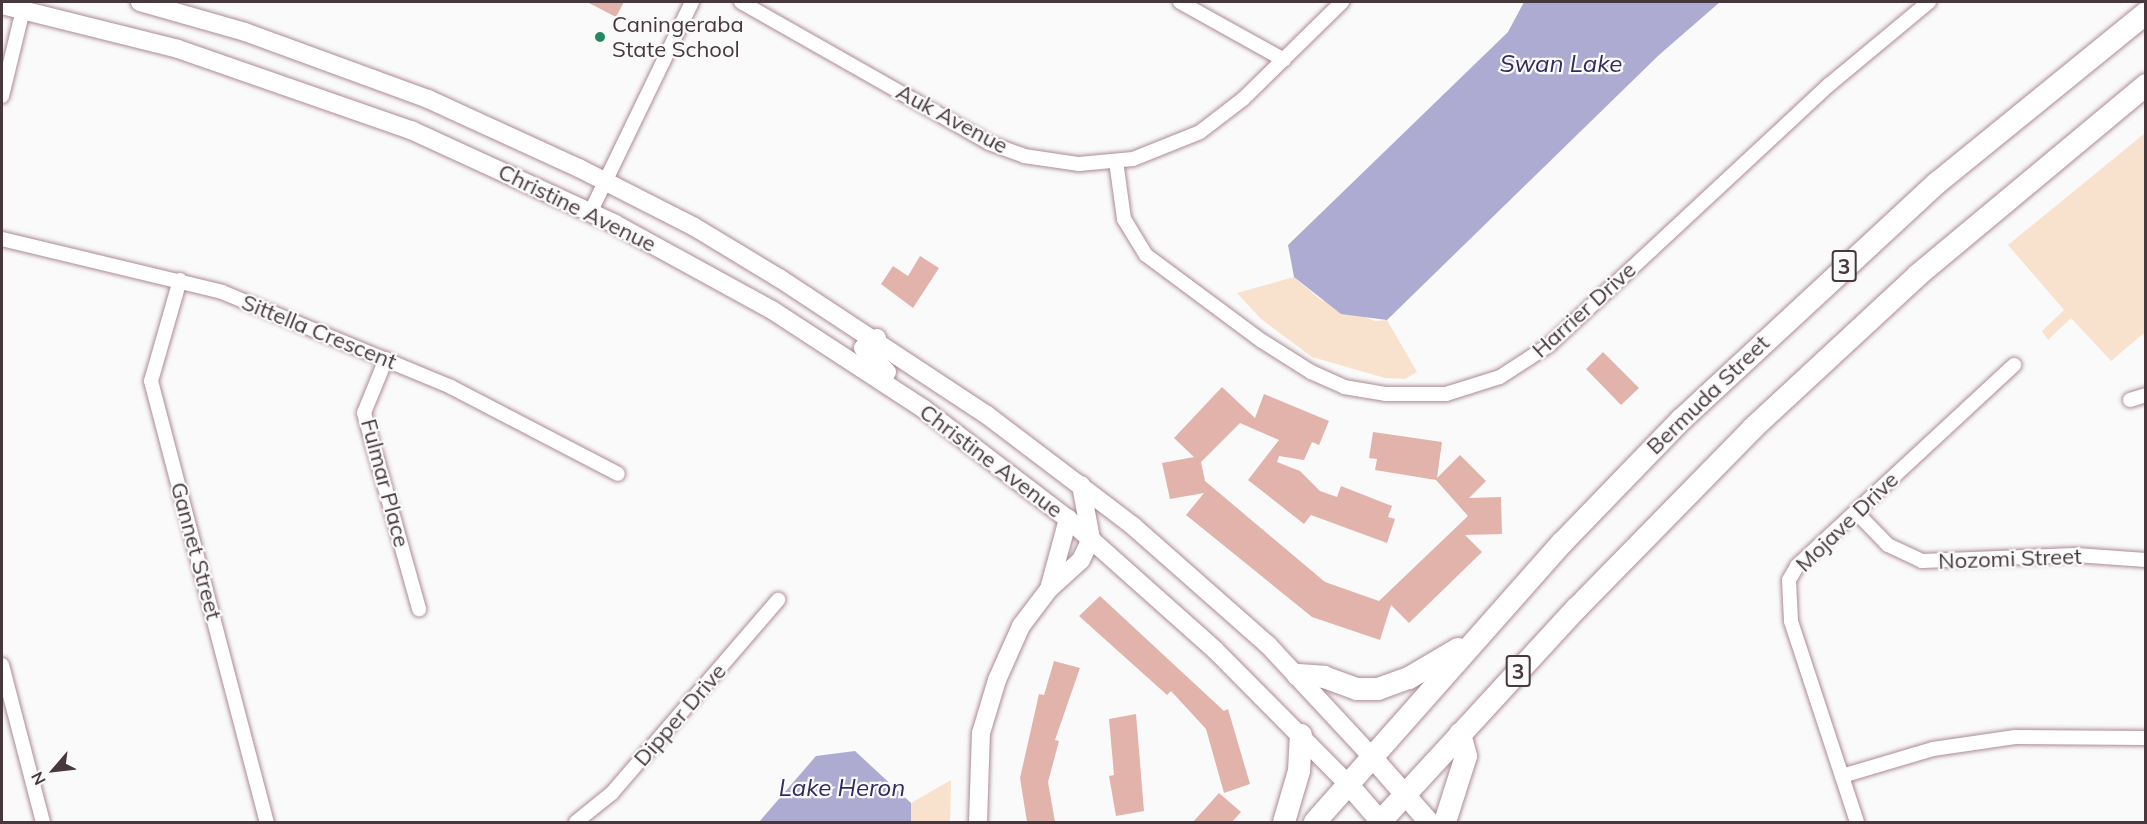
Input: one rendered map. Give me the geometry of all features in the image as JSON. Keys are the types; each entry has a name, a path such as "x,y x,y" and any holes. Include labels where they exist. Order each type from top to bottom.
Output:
{"main road":[{"name":"Bermuda Street","path":"1315,822 1472,643 1622,480 1776,328 1937,183 2145,13"},
{"name":"3","path":"1381,822 1650,531 1824,360 1981,220 2145,85"},
{"path":"1298,675 1324,677 1357,689 1378,689 1409,678 1443,655 1472,643"},
{"path":"1445,822 1466,756 1460,734"},
{"path":"1284,822 1299,771 1301,735"},
{"name":"Christine Avenue","path":"1372,757 1430,822"},
{"name":"Christine Avenue","path":"1348,785 1381,822"}],"street":[{"name":"Christine Avenue","path":"140,2 245,32 428,99 604,181 693,226 877,338 1081,485 1203,584 1298,675 1372,757"},
{"path":"591,212 692,2"},
{"name":"Auk Avenue","path":"741,2 989,143 1051,162 1116,161 1155,153 1200,132 1284,60 1342,2"},
{"path":"1180,2 1284,60"},
{"name":"Harrier Drive","path":"1116,161 1124,219 1146,255 1262,341 1311,372 1344,387 1386,394 1446,394 1500,376 1549,345 1820,93 1929,2"},
{"name":"Christine Avenue","path":"2,5 24,6 178,49 320,96 411,130 591,212 772,310 924,409 1068,519 1215,650 1348,785"},
{"path":"2,96 24,6"},
{"name":"Sittella Crescent","path":"2,239 180,280 222,292 386,359 487,404 618,474"},
{"name":"Gannet Street","path":"180,280 151,381 267,822"},
{"path":"877,338 866,342 864,353 903,383 924,409"},
{"name":"Fulmar Place","path":"386,359 364,413 419,609"},
{"name":"Mojave Drive","path":"1857,822 1791,621 1786,592 1797,566 2014,364"},
{"path":"2130,400 2145,395"},
{"name":"Christine Avenue","path":"1081,485 1091,539"},
{"name":"Nozomi Street","path":"1856,512 1888,545 1922,561 2076,555 2145,560"},
{"path":"1049,589 1068,519"},
{"path":"978,822 978,759 988,705 1021,626 1049,589 1076,566 1091,539"},
{"name":"Dipper Drive","path":"576,822 612,794 778,600"},
{"path":"2,671 43,822"},
{"path":"1842,776 1933,748 2015,737 2145,738"}],"shaded area":[{"path":"2145,133 2145,332 2111,361 2071,318 2048,340 2042,331 2064,310 2008,245"},
{"path":"1294,277 1321,300 1375,321 1387,320 1417,372 1405,379 1385,378 1312,357 1261,319 1237,293"},
{"path":"951,780 950,822 911,822 911,803"}],"water":[{"name":"Swan Lake","path":"1524,2 1720,2 1659,55 1387,320 1341,314 1294,277 1288,245 1508,32"},
{"name":"Lake Heron","path":"855,751 911,803 911,822 759,822 816,756"}],"building":[{"path":"587,2 624,2 616,17"},
{"path":"920,256 939,268 913,308 881,284 893,266 908,276"},
{"path":"1603,352 1639,388 1621,405 1586,369"},
{"path":"1222,387 1255,418 1264,394 1329,421 1319,445 1312,442 1304,460 1279,456 1277,462 1300,471 1320,491 1337,497 1341,486 1392,506 1388,517 1395,519 1387,543 1311,515 1304,524 1248,480 1279,440 1240,423 1201,462 1205,481 1325,582 1379,601 1468,516 1436,480 1375,470 1377,459 1369,458 1373,432 1442,442 1437,478 1460,455 1486,481 1469,498 1501,497 1502,534 1465,535 1482,552 1409,623 1391,605 1380,640 1312,617 1186,515 1204,493 1170,499 1162,463 1194,457 1174,438"},
{"path":"1100,596 1224,711 1228,709 1250,784 1224,793 1206,729 1171,691 1167,695 1079,616"},
{"path":"1054,661 1080,668 1055,740 1059,741 1048,782 1055,822 1027,822 1020,778 1039,694 1044,695"},
{"path":"1136,714 1144,811 1116,816 1109,776 1114,775 1109,719"},
{"path":"1219,793 1241,812 1232,822 1193,822"}],"place":[{"name":"Caningeraba State School","path":"600,37"}]}
